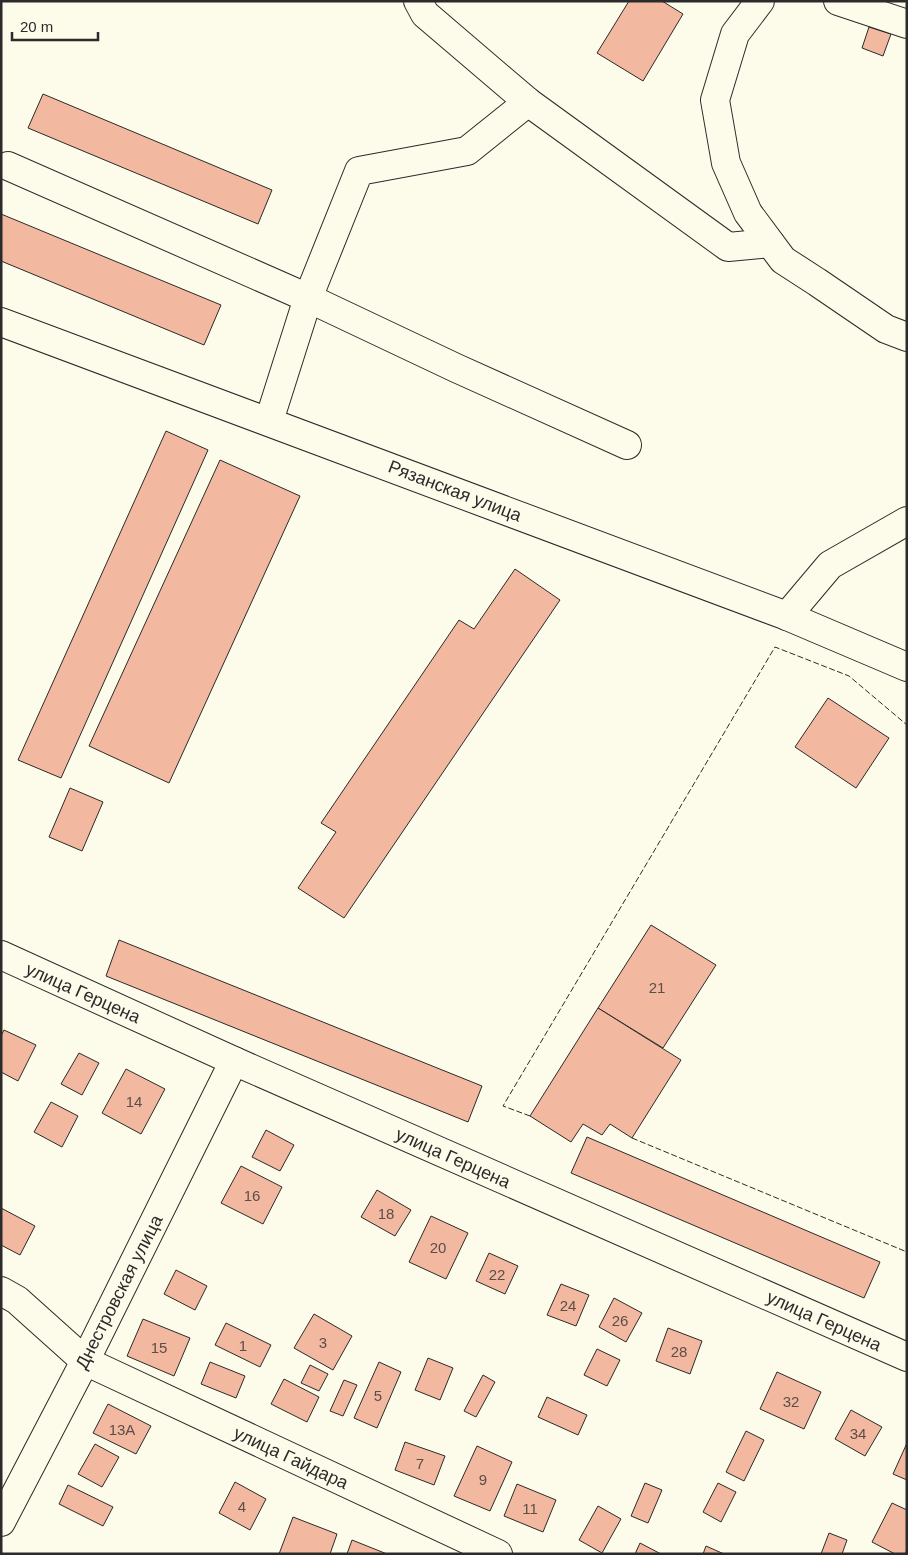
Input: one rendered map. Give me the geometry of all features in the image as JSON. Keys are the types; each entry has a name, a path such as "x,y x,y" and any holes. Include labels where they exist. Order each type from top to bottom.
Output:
{"street":[{"path":"418,1 425,14 528,102 728,248 770,243"},
{"path":"760,1 735,34 715,100 726,163 748,213 782,260 886,329 907,336"},
{"path":"838,1 907,24"},
{"path":"269,421 308,298 359,171 467,151 528,102"},
{"path":"8,166 308,298 456,368 627,444"},
{"name":"Рязанская улица","path":"1,322 787,616 907,667"},
{"path":"787,616 830,566 907,521"},
{"name":"улица Герцена","path":"1,956 234,1062 907,1358"},
{"name":"Днестровская улица","path":"1,1522 234,1062"},
{"name":"улица Гайдара","path":"1,1291 17,1300 84,1361 498,1554"}],"building":[{"path":"629,1 662,1 683,14 643,81 597,53"},
{"path":"869,27 891,34 883,56 862,48"},
{"path":"43,94 272,190 258,224 28,128"},
{"path":"1,214 221,305 204,345 1,261"},
{"path":"166,431 208,450 61,778 18,760"},
{"path":"220,460 300,496 169,783 89,746"},
{"path":"515,569 560,600 344,918 298,888 336,832 321,823 459,620 474,629"},
{"path":"828,698 889,738 856,788 795,747"},
{"path":"70,788 103,802 82,851 49,837"},
{"path":"651,925 716,965 663,1048 598,1008"},
{"path":"119,940 482,1086 468,1122 106,976"},
{"path":"598,1008 681,1060 632,1138 610,1124 602,1135 583,1124 571,1142 530,1116"},
{"path":"4,1030 36,1045 18,1081 1,1072 1,1036"},
{"path":"79,1053 99,1063 82,1095 61,1084"},
{"path":"126,1069 165,1089 141,1134 102,1113"},
{"path":"51,1102 78,1116 62,1147 34,1132"},
{"path":"266,1130 294,1145 280,1171 252,1157"},
{"path":"587,1137 880,1262 864,1298 571,1173"},
{"path":"241,1166 282,1187 263,1224 221,1203"},
{"path":"377,1190 411,1210 395,1236 361,1217"},
{"path":"1,1208 35,1226 20,1255 1,1245"},
{"path":"431,1216 468,1233 446,1279 409,1262"},
{"path":"489,1253 518,1266 505,1294 476,1281"},
{"path":"176,1270 207,1286 195,1310 164,1294"},
{"path":"561,1284 589,1295 576,1326 547,1315"},
{"path":"614,1298 642,1313 626,1342 599,1327"},
{"path":"314,1314 352,1336 333,1370 294,1348"},
{"path":"143,1319 190,1338 174,1376 127,1356"},
{"path":"226,1323 271,1345 260,1367 215,1345"},
{"path":"668,1328 702,1341 690,1374 656,1361"},
{"path":"597,1349 620,1360 607,1386 584,1375"},
{"path":"428,1358 453,1368 440,1400 415,1390"},
{"path":"210,1362 245,1376 236,1398 201,1384"},
{"path":"379,1362 401,1372 377,1428 354,1418"},
{"path":"310,1365 328,1374 319,1391 301,1383"},
{"path":"777,1372 821,1392 804,1429 760,1409"},
{"path":"483,1375 495,1382 476,1417 464,1411"},
{"path":"284,1379 319,1397 307,1422 271,1404"},
{"path":"344,1380 357,1385 343,1416 330,1411"},
{"path":"547,1397 587,1415 578,1435 538,1417"},
{"path":"108,1404 151,1426 136,1454 93,1433"},
{"path":"851,1410 882,1427 865,1456 835,1439"},
{"path":"746,1431 764,1440 744,1481 726,1472"},
{"path":"405,1442 445,1456 434,1485 395,1470"},
{"path":"907,1443 907,1480 893,1474"},
{"path":"95,1444 119,1457 102,1487 78,1474"},
{"path":"477,1446 512,1462 490,1511 454,1496"},
{"path":"235,1482 266,1499 250,1530 219,1513"},
{"path":"645,1483 662,1490 648,1523 631,1516"},
{"path":"718,1483 736,1492 721,1522 703,1512"},
{"path":"517,1484 556,1500 543,1532 504,1516"},
{"path":"68,1485 113,1507 103,1526 59,1504"},
{"path":"892,1503 907,1510 907,1550 905,1554 895,1554 872,1542"},
{"path":"598,1506 621,1519 602,1553 579,1540"},
{"path":"293,1517 337,1534 330,1554 279,1554"},
{"path":"829,1533 847,1540 842,1554 821,1554"},
{"path":"352,1540 387,1554 347,1554"},
{"path":"640,1543 661,1554 635,1554"},
{"path":"706,1546 724,1554 703,1554"}],"fence":[{"path":"530,1116 503,1106 775,647 849,676 907,725"},
{"path":"632,1138 907,1252"}]}
